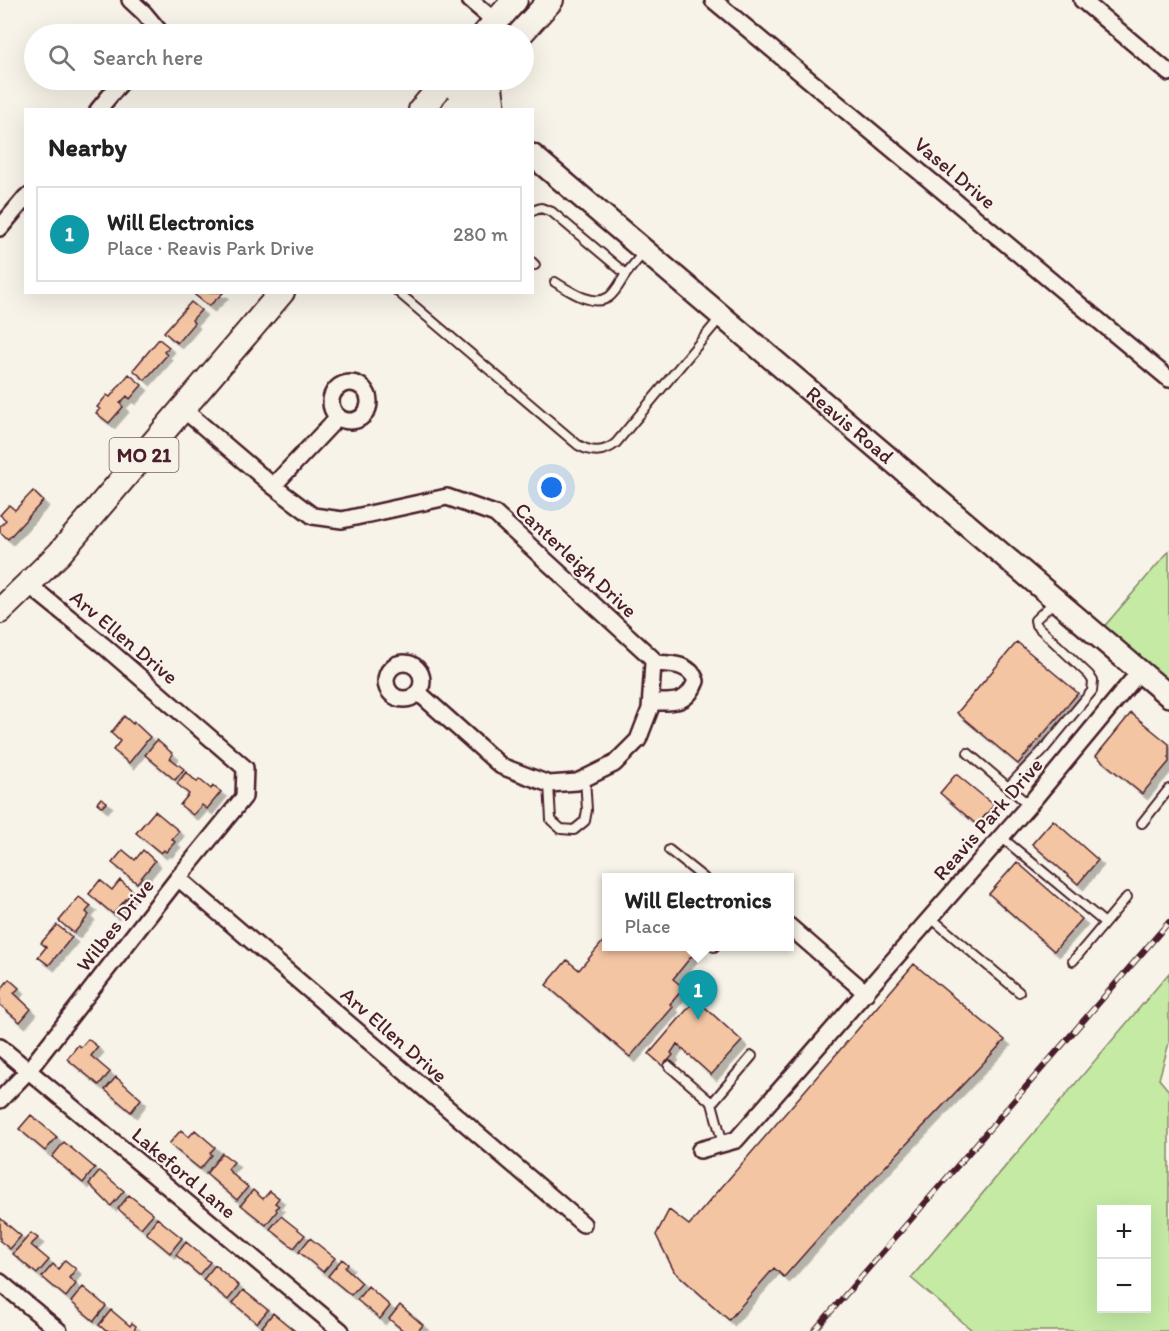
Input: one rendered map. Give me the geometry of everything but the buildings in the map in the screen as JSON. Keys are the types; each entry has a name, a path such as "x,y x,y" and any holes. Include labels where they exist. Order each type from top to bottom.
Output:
{"main road":[{"path":"494,24 515,0"},
{"path":"529,24 551,0"},
{"path":"423,108 438,90"},
{"path":"490,90 493,108"},
{"name":"MO 21","path":"0,612 66,546 280,294"}],"street":[{"path":"130,0 152,24"},
{"path":"470,0 488,24"},
{"name":"Vasel Drive","path":"713,0 1169,379"},
{"path":"1082,0 1169,73"},
{"path":"1097,12 1107,0"},
{"path":"100,108 115,90"},
{"name":"Reavis Road","path":"534,156 1169,696"},
{"path":"0,228 24,199"},
{"name":"Canterleigh Drive","path":"183,409 273,486 313,516 342,520 447,497 495,514 653,661"},
{"path":"273,486 338,417"},
{"name":"Arv Ellen Drive","path":"29,585 104,646 245,768"},
{"path":"419,693 501,766 549,784 577,782 614,764 638,740 650,709 653,661 684,667 694,673 696,681 690,693 678,702 651,702"},
{"name":"Reavis Park Drive","path":"700,1150 736,1140 1029,805 1140,671"},
{"name":"Wilbes Drive","path":"0,1100 28,1071 244,797 245,768"},
{"name":"Arv Ellen Drive","path":"178,878 583,1224"},
{"path":"794,930 866,993"},
{"name":"Lakeford Lane","path":"0,1047 341,1331"},
{"path":"0,1282 59,1331"}],"lane":[{"path":"534,210 541,208 552,212 626,274"},
{"path":"555,282 588,299 601,301 610,296 646,249"},
{"path":"400,294 578,445 594,452 616,444 723,315"},
{"path":"1009,786 1044,749 1092,691 1093,681 1089,675 1036,626 1035,620 1055,601"},
{"path":"968,753 1029,805"},
{"path":"549,784 551,820 561,829 574,830 585,821 587,810 585,778"},
{"path":"1142,823 1169,789"},
{"path":"1000,837 1105,924"},
{"path":"669,850 698,873"},
{"path":"1073,962 1127,897"},
{"path":"931,918 1019,992"},
{"path":"712,1103 752,1056"},
{"path":"669,1066 712,1103 723,1144"}],"green space":[{"path":"1169,551 1169,685 1102,629"},
{"path":"1169,973 1169,1043 1159,1079 1169,1091 1169,1331 973,1331 911,1278"}],"railway":[{"path":"814,1331 1169,922"}],"place":[{"name":"Will Electronics","path":"698,1020"}]}
